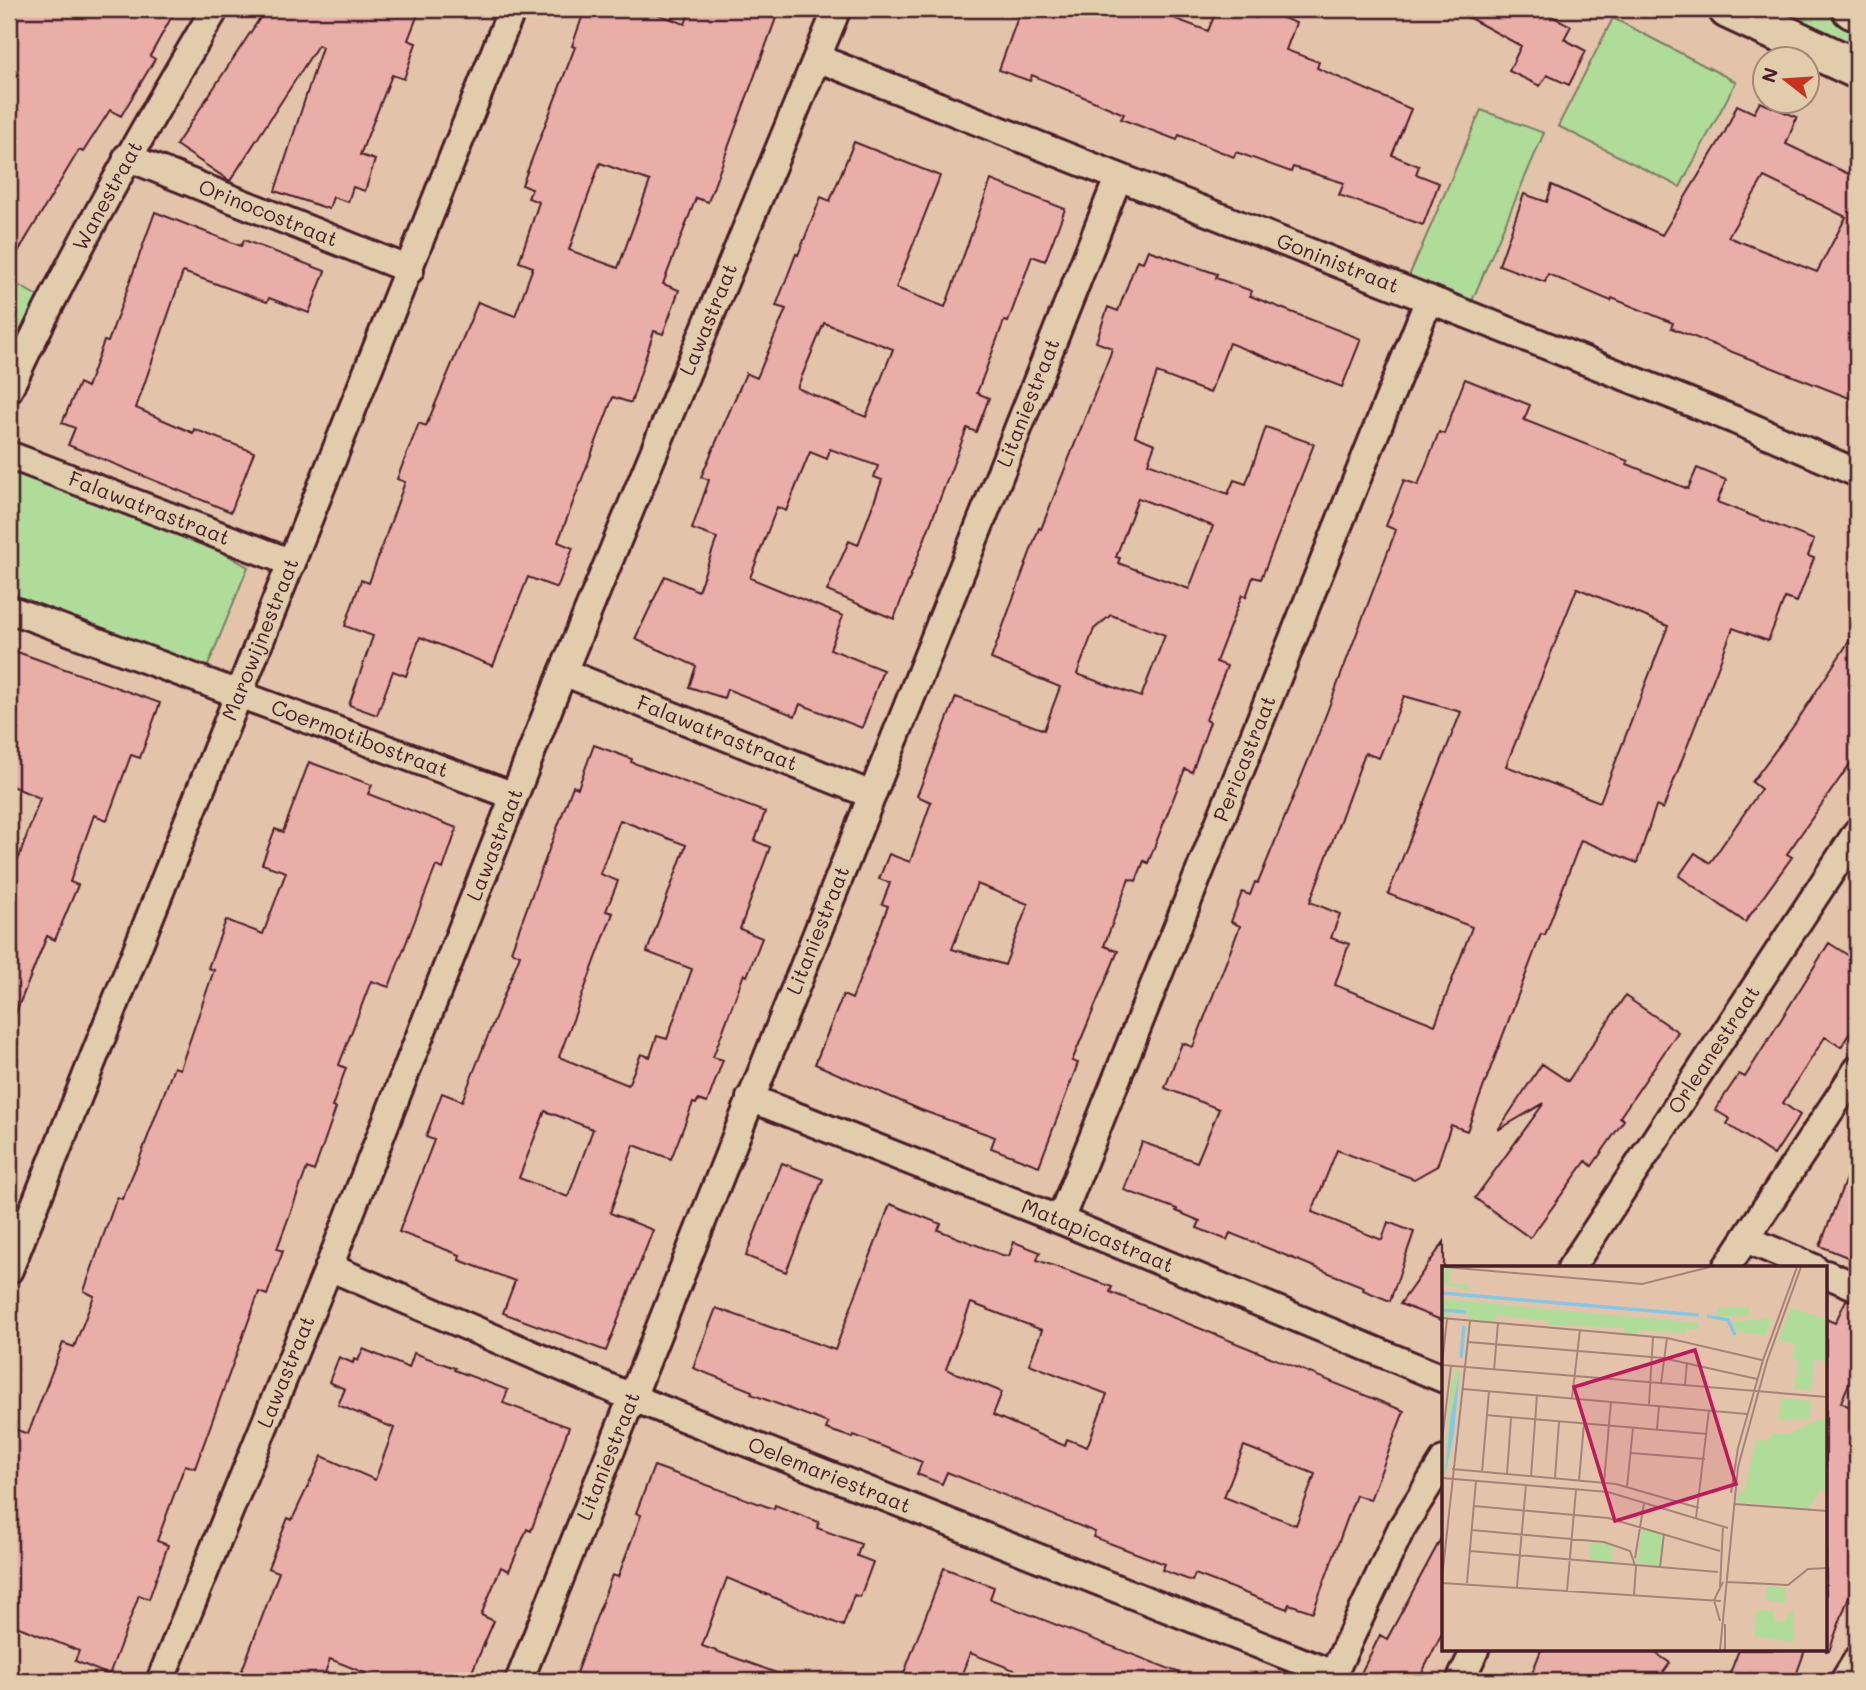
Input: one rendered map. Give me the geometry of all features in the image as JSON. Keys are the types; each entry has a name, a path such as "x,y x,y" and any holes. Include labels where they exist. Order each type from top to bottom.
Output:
{"main road":[{"path":"1728,9 1857,69"},
{"path":"1852,9 1857,11"}],"street":[{"name":"Wanestraat","path":"9,389 39,323 127,157 215,9"},
{"name":"Marowijnestraat","path":"9,1270 512,9"},
{"name":"Lawastraat","path":"160,1681 329,1267 563,672 837,9"},
{"name":"Goninistraat","path":"817,58 1735,420 1857,473"},
{"name":"Orinocostraat","path":"127,157 410,270"},
{"name":"Litaniestraat","path":"519,1681 1118,178"},
{"name":"Pericastraat","path":"1060,1220 1429,299"},
{"name":"Falawatrastraat","path":"9,455 292,563"},
{"name":"Coermotibostraat","path":"9,609 514,796"},
{"name":"Falawatrastraat","path":"563,672 872,795"},
{"name":"Orleanestraat","path":"1572,1266 1692,1089 1857,832"},
{"path":"1727,1266 1857,1070"},
{"name":"Matapicastraat","path":"750,1098 1060,1220 1442,1378"},
{"path":"1746,1239 1809,1266"},
{"name":"Oelemariestraat","path":"329,1267 631,1397 1332,1678"},
{"path":"1828,1275 1857,1287"},
{"path":"1332,1678 1401,1529 1442,1463"},
{"path":"1460,1681 1474,1652"},
{"path":"1844,1681 1857,1660"}],"green space":[{"path":"1759,9 1822,9 1857,25 1857,52"},
{"path":"1613,18 1736,82 1680,187 1558,126"},
{"path":"1481,110 1544,133 1472,301 1409,276"},
{"path":"20,286 39,297 9,355 9,305"},
{"path":"18,474 42,479 225,554 248,567 205,673 9,599 9,476"}],"building":[{"path":"9,9 176,9 150,56 155,59 121,116 110,110 83,152 79,150 9,267"},
{"path":"266,9 420,9 408,40 416,43 404,79 392,75 360,155 375,160 365,191 353,187 348,202 333,197 329,209 275,191 322,47 318,45 230,181 176,145"},
{"path":"585,9 643,9 685,24 691,9 751,9 776,18 708,202 696,198 663,284 679,290 663,334 654,331 631,403 613,397 558,542 573,548 557,588 528,577 493,666 420,637 406,676 393,671 377,715 349,705 373,636 345,626 361,580 369,583 405,482 397,479 419,423 426,426 478,302 515,316 533,267 519,262 539,202 528,198 532,189 522,185 575,47 572,46","holes":["600,163 650,181 618,268 569,250"]},
{"path":"1021,9 1149,9 1208,31 1217,9 1233,9 1256,18 1260,9 1296,23 1286,50 1319,62 1317,68 1411,109 1392,155 1419,166 1416,174 1439,183 1423,225 1339,195 1344,183 1293,167 1291,172 1236,152 1234,157 1179,135 1177,140 1121,119 1124,114 1032,75 1030,81 999,70"},
{"path":"1453,9 1538,9 1571,26 1564,39 1586,51 1569,85 1547,75 1540,86 1509,71 1521,46"},
{"path":"1737,105 1750,111 1750,116 1797,117 1786,144 1857,178 1857,401 1671,328 1673,323 1612,298 1611,301 1548,274 1545,282 1499,265 1524,194 1547,202 1552,185 1662,235 1725,132","holes":["1764,177 1846,217 1817,272 1728,237"]},
{"path":"854,142 940,176 896,288 945,307 991,180 1065,209 1045,261 1032,256 1008,322 1004,321 977,393 989,398 976,432 967,428 894,619 827,591 849,541 858,545 882,480 874,477 878,466 830,449 827,459 810,452 786,511 777,507 750,578 843,616 830,649 883,670 862,728 800,704 795,716 727,689 724,698 689,687 696,666 635,639 665,576 698,591 717,538 692,529 709,480 701,477 746,373 757,378 786,309 776,306 821,197 830,201","holes":["824,323 893,349 866,417 797,388"]},
{"path":"155,212 241,246 244,240 325,271 309,313 269,298 267,302 183,272 136,408 193,433 194,429 254,452 231,512 68,445 75,428 62,423 79,383 87,387 104,341 108,342"},
{"path":"1148,250 1217,274 1216,278 1252,291 1250,296 1361,339 1342,387 1229,343 1210,393 1157,373 1135,436 1155,444 1148,463 1228,494 1234,480 1246,484 1266,427 1314,444 1261,579 1253,577 1246,597 1242,595 1216,662 1227,666 1206,720 1210,722 1192,772 1185,769 1148,863 1144,861 1136,881 1129,879 1104,946 1118,951 1072,1061 1078,1063 1039,1166 991,1148 995,1137 921,1110 815,1064 843,995 852,999 888,906 882,904 890,883 879,879 889,854 910,862 931,802 917,796 956,697 1044,730 1060,687 991,659 1039,528 1041,529 1110,355 1112,348 1096,342 1108,307 1118,311 1137,260 1143,262","holes":["1138,498 1213,526 1189,589 1118,563 1120,558 1116,557","1111,615 1165,635 1141,697 1077,674 1094,629","977,884 1028,904 1005,965 952,949"]},
{"path":"1465,379 1530,405 1524,420 1628,461 1627,464 1688,489 1697,468 1726,480 1717,502 1814,540 1808,556 1814,558 1797,602 1785,598 1768,641 1733,628 1663,809 1656,806 1637,863 1581,840 1545,935 1541,934 1467,1131 1451,1125 1437,1166 1414,1179 1337,1150 1312,1212 1382,1240 1388,1222 1414,1232 1390,1301 1363,1290 1364,1287 1230,1233 1227,1240 1197,1228 1200,1221 1176,1211 1177,1209 1124,1190 1142,1142 1197,1162 1219,1109 1165,1088 1182,1043 1193,1047 1240,926 1231,922 1242,892 1250,895 1255,882 1258,883 1314,746 1396,530 1386,526 1404,480 1418,485 1439,432 1444,434","holes":["1577,588 1668,626 1600,802 1506,766","1404,696 1461,712 1388,894 1472,927 1435,1025 1335,985 1349,944 1331,938 1340,914 1310,902 1365,753 1379,758"]},
{"path":"1857,629 1857,754 1787,854 1792,857 1745,922 1679,876 1695,853 1710,863 1761,789 1752,782 1795,724"},
{"path":"9,649 160,703 140,758 131,755 107,820 94,815 70,882 78,885 55,940 47,936 10,1027 9,856 18,860 40,798 9,785"},
{"path":"594,745 632,759 631,762 765,812 755,841 770,847 740,929 762,938 747,976 744,974 713,1057 723,1060 707,1103 698,1100 696,1104 693,1103 671,1159 634,1145 610,1213 653,1230 606,1351 503,1313 515,1281 459,1260 460,1255 399,1232 434,1140 426,1137 442,1093 462,1101 520,955 511,951 528,905 573,786 578,788","holes":["620,820 686,845 647,952 692,969 667,1039 657,1036 650,1057 641,1054 628,1085 559,1057 613,913 606,911 618,881 600,874","545,1111 593,1129 568,1197 519,1178"]},
{"path":"309,762 372,785 368,794 457,828 443,869 436,866 389,987 371,981 339,1065 346,1068 332,1107 336,1108 314,1171 307,1168 277,1249 283,1251 267,1295 259,1292 195,1468 185,1465 157,1541 168,1545 149,1599 139,1595 109,1675 75,1661 79,1651 9,1623 9,1427 28,1434 63,1343 74,1347 94,1296 84,1291 117,1197 122,1199 174,1067 180,1069 214,970 208,968 226,920 263,934 286,872 262,864 275,829 283,832"},
{"path":"1829,943 1857,961 1857,1021 1841,1047 1825,1037 1783,1103 1800,1115 1774,1155 1727,1124 1730,1119 1715,1110 1739,1074 1745,1077"},
{"path":"1625,996 1678,1032 1620,1117 1624,1120 1592,1166 1586,1161 1530,1238 1475,1198 1544,1103 1498,1130 1542,1064 1568,1081"},
{"path":"1855,1155 1857,1156 1857,1261 1820,1246"},
{"path":"782,1163 823,1179 786,1272 746,1256"},
{"path":"890,1204 941,1224 938,1230 1002,1255 1009,1256 1014,1242 1040,1252 1037,1260 1112,1287 1110,1292 1404,1411 1370,1500 1356,1495 1313,1612 1289,1604 1287,1609 1195,1574 1192,1581 1162,1570 1165,1564 1093,1537 1095,1532 947,1472 942,1484 917,1474 922,1462 854,1435 853,1438 826,1429 828,1423 751,1394 752,1391 693,1368 716,1308 835,1350","holes":["971,1303 1042,1330 1029,1364 1107,1394 1087,1447 1067,1439 1065,1446 993,1415 1002,1392 946,1369","1244,1446 1315,1474 1296,1525 1224,1497"]},
{"path":"1444,1242 1442,1320 1400,1304"},
{"path":"1846,1300 1857,1302 1857,1365 1841,1402 1857,1411 1857,1574 1828,1651 1828,1320 1835,1323"},
{"path":"363,1349 409,1368 414,1353 455,1368 454,1370 508,1390 503,1403 569,1427 531,1531 527,1529 509,1571 501,1567 481,1615 494,1621 468,1681 385,1681 330,1659 322,1681 238,1681 279,1572 268,1568 288,1518 292,1520 322,1456 375,1480 394,1428 338,1405 345,1389 329,1382 339,1357 353,1363 354,1359 358,1361"},
{"path":"654,1466 774,1509 775,1505 819,1522 817,1528 861,1544 857,1556 873,1562 860,1597 854,1595 843,1626 727,1578 702,1646 791,1678 790,1681 589,1681 575,1676 612,1575 618,1577 641,1515 636,1513"},
{"path":"1442,1537 1442,1633 1418,1681 1378,1681 1361,1673 1380,1635 1387,1639"},
{"path":"944,1568 994,1587 990,1599 1193,1678 1192,1681 1043,1681 970,1653 959,1681 901,1681"},
{"path":"1540,1652 1654,1652 1670,1663 1657,1681 1529,1681"},
{"path":"1738,1652 1804,1652 1794,1681 1727,1681"}]}
